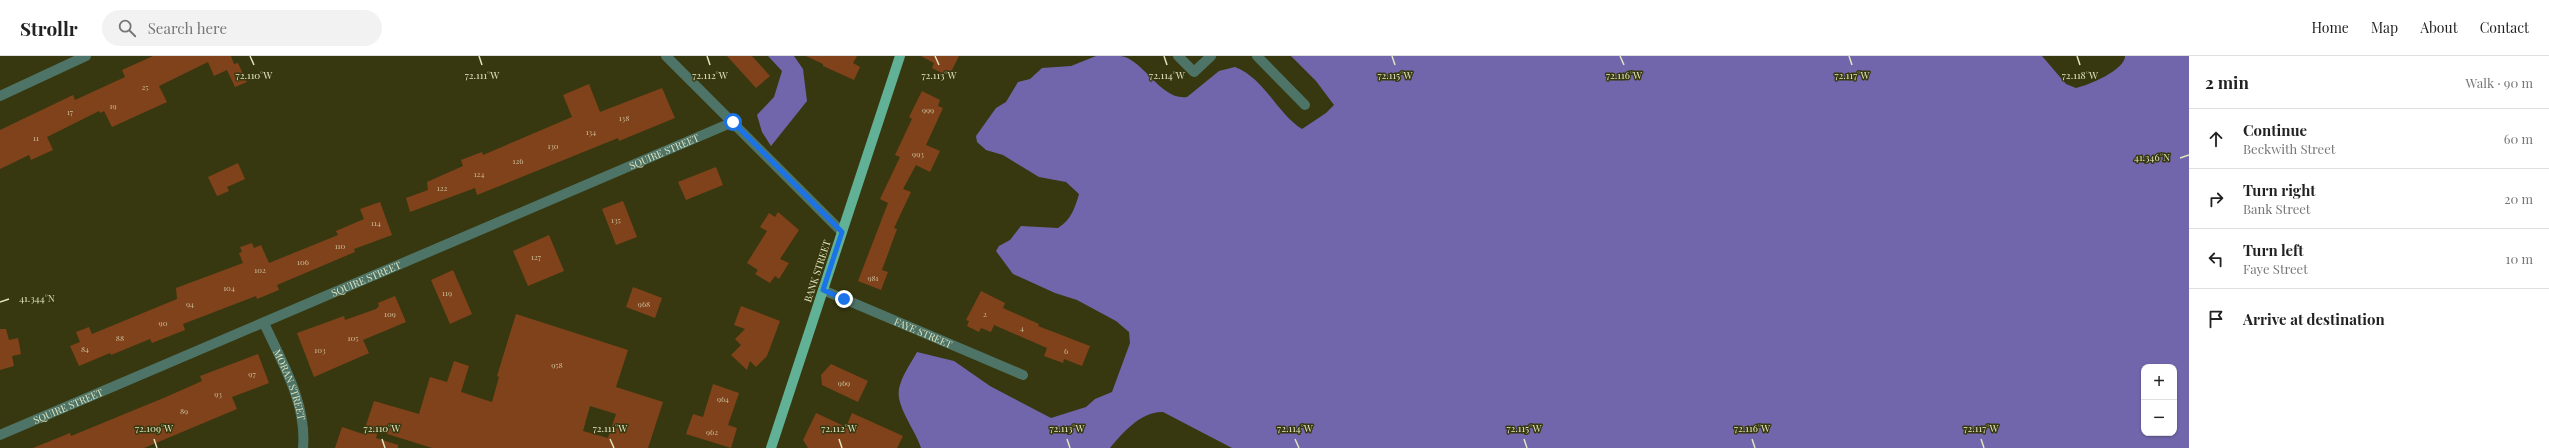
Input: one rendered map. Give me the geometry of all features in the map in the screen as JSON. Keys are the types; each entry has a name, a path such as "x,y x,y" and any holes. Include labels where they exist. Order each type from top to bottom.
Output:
{"main road":[{"name":"BANK STREET","path":"771,448 900,56"}],"street":[{"path":"0,96 86,56"},
{"path":"666,56 842,232"},
{"path":"1178,56 1194,72 1211,56"},
{"path":"1257,56 1305,105"},
{"name":"SQUIRE STREET","path":"0,435 733,122"},
{"name":"FAYE STREET","path":"823,290 1023,375"},
{"name":"MORAN STREET","path":"264,323 300,404 305,428 303,448"}],"shaded area":[{"path":"768,56 794,56 803,69 807,101 771,146 762,132 757,115 774,97 782,71"},
{"path":"1096,56 1121,56 1129,59 1137,65 1169,93 1178,97 1187,97 1219,71 1235,67 1254,79 1285,114 1302,129 1326,113 1334,105 1316,81 1291,56 2042,56 2066,84 2076,88 2089,84 2113,71 2123,61 2125,56 2189,56 2189,448 1232,448 1163,412 1148,415 1140,419 1127,429 1110,448 921,448 899,400 900,385 903,377 917,352 954,361 990,386 1051,418 1086,407 1095,399 1112,392 1130,343 1129,332 1116,321 1077,300 1055,293 1013,274 996,251 999,246 1010,240 1021,226 1058,228 1066,221 1074,209 1079,194 1066,182 1039,177 1003,155 986,150 977,142 976,136 996,108 1006,102 1018,82 1030,79 1042,68 1071,66"}],"building":[{"path":"153,56 231,56 234,64 238,63 247,82 235,87 227,70 214,76 208,62 159,86 167,102 112,127 104,111 100,113 99,111 47,137 53,150 31,160 29,155 0,169 0,130 73,95 75,100 125,77 122,70"},
{"path":"727,56 752,56 770,76 756,88"},
{"path":"806,56 857,56 853,63 860,67 854,80 823,66 823,64"},
{"path":"921,56 959,56 951,72 948,71 946,75 932,68 934,63"},
{"path":"589,84 600,112 662,88 675,118 619,141 618,138 477,195 475,188 410,212 406,198 428,190 427,182 463,166 461,160 482,152 483,155 572,117 563,95"},
{"path":"922,91 940,100 938,106 943,108 926,145 940,151 930,172 916,165 903,189 911,192 894,228 897,229 882,270 888,272 881,290 858,281 888,203 880,199 900,157 895,155 912,119 909,117"},
{"path":"238,163 245,179 227,187 229,191 217,196 208,177"},
{"path":"716,167 723,185 686,200 678,182"},
{"path":"623,201 637,237 616,245 602,209"},
{"path":"380,202 392,235 354,249 355,252 277,285 279,290 257,299 256,296 183,324 185,330 152,343 150,339 79,366 70,346 80,342 76,332 89,327 92,334 177,299 176,288 243,263 239,253 242,252 240,247 252,243 254,248 261,245 269,263 338,235 336,231 364,219 360,209"},
{"path":"778,212 799,230 780,259 789,263 779,279 775,276 770,283 755,274 758,270 747,263 767,231 760,227 769,213 775,217"},
{"path":"549,235 564,271 528,286 513,251"},
{"path":"453,270 472,314 450,324 431,280"},
{"path":"633,287 662,298 655,318 626,307"},
{"path":"981,291 1005,303 1003,308 1039,324 1038,326 1090,346 1082,366 1064,359 1063,363 1044,356 1047,348 994,325 991,332 981,328 979,332 967,326 969,321 966,320"},
{"path":"395,296 406,322 363,340 369,353 314,377 297,333 344,316 345,320 376,309 379,306 378,303"},
{"path":"741,306 780,321 767,356 756,367 750,361 747,370 731,355 741,345 735,339 745,329 734,325"},
{"path":"516,314 628,350 616,387 663,402 648,448 432,448 378,431 376,438 398,445 398,448 335,448 342,427 363,434 374,401 419,414 430,377 447,382 454,361 469,366 461,392 492,402 499,377 497,376","holes":["590,406 616,414 608,438 583,431"]},
{"path":"0,329 6,329 9,340 18,338 21,354 12,356 14,366 0,370"},
{"path":"258,354 269,383 232,397 237,409 144,448 33,448 70,433 71,436 166,397 202,381 200,376"},
{"path":"831,364 868,381 858,402 822,385 821,375"},
{"path":"713,384 739,393 728,425 737,428 731,448 686,434 693,414 703,417"},
{"path":"816,413 846,427 852,413 903,436 897,448 808,448 803,440"}],"route":[{"path":"733,122 842,232 823,290 844,299"}]}
